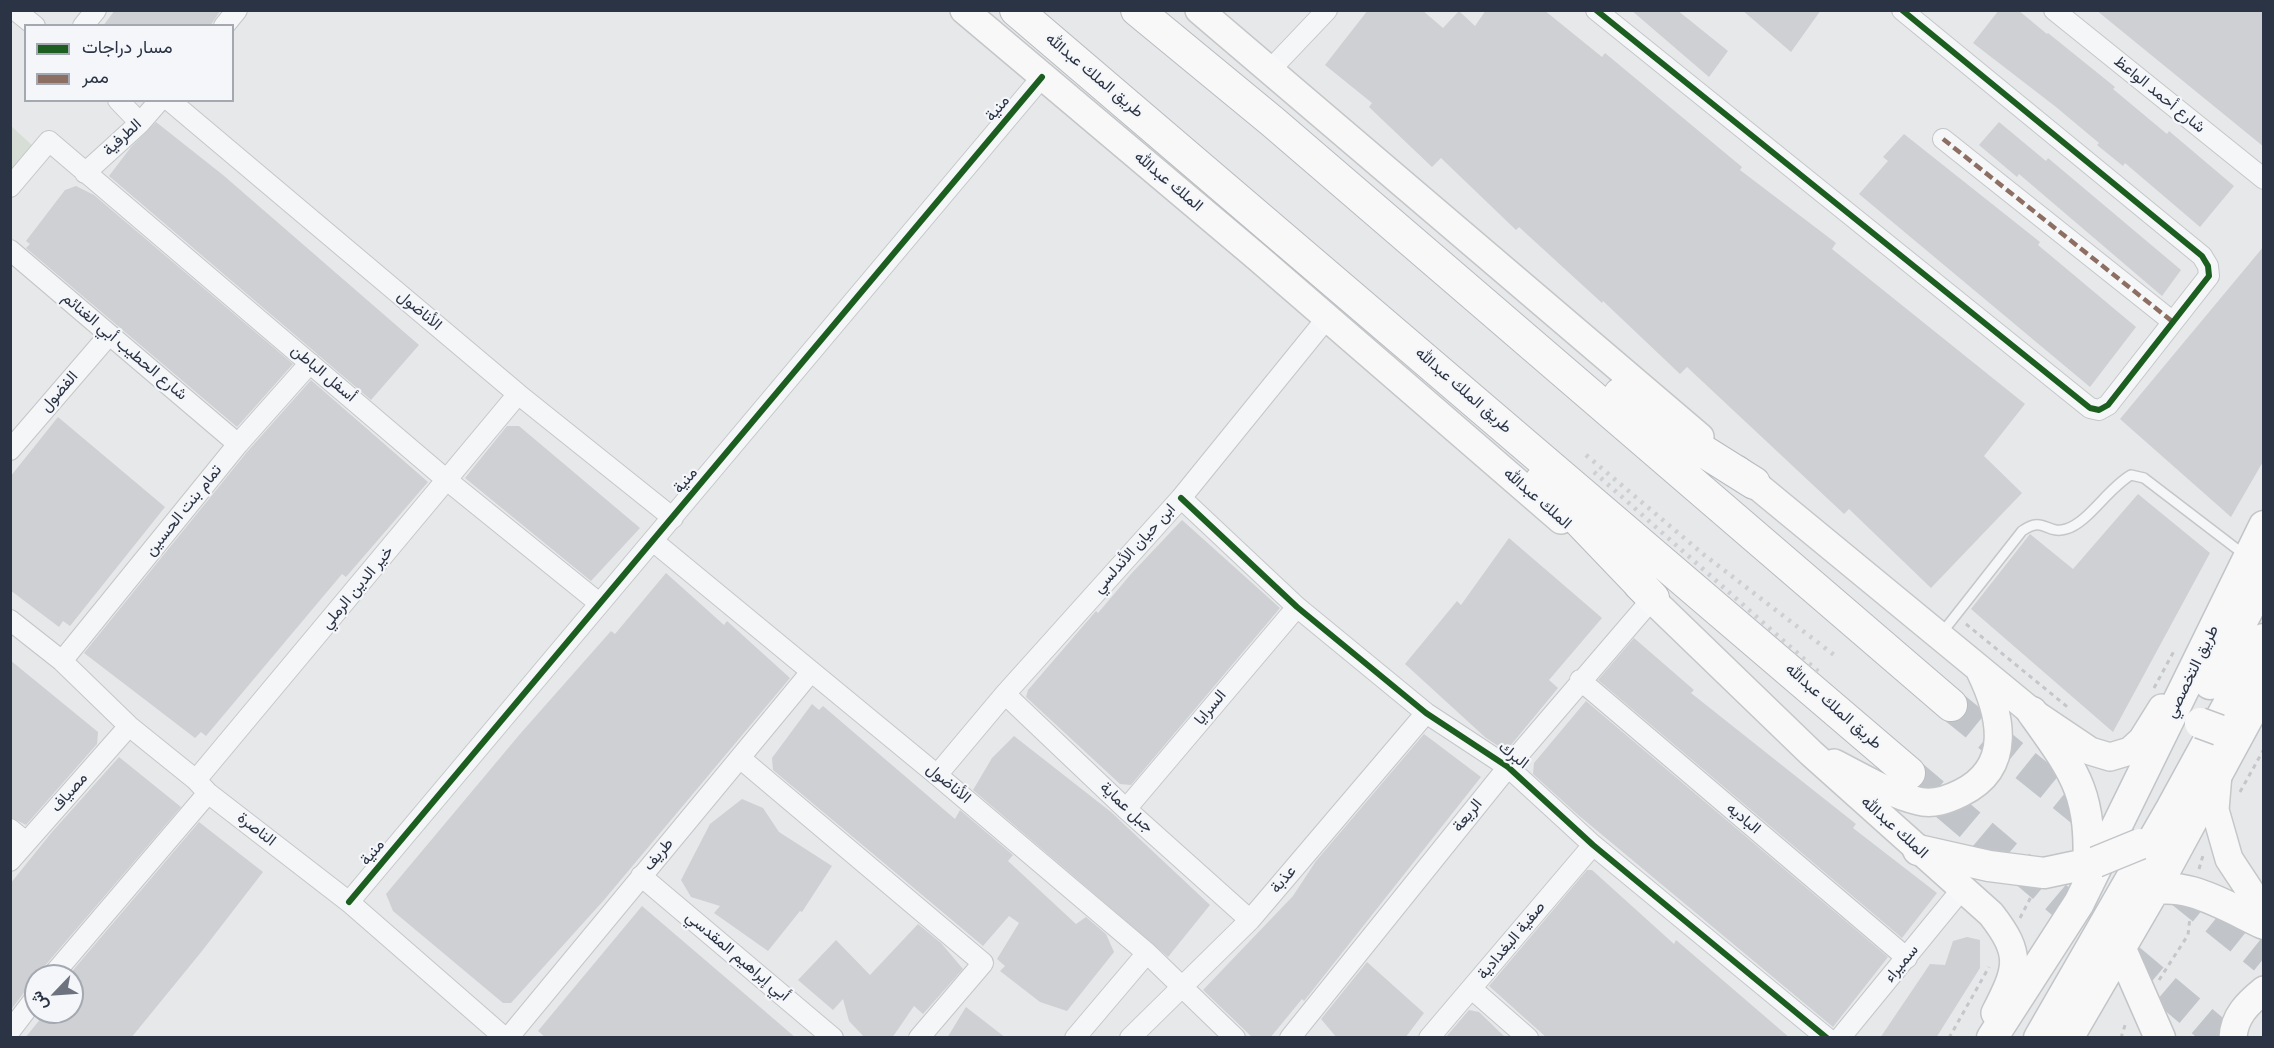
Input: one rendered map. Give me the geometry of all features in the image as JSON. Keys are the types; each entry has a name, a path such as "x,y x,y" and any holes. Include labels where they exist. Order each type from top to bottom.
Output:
{"highway":[{"name":"طريق الملك عبدالله","path":"1017,10 1909,773"},
{"path":"1137,10 1273,122 1951,705"},
{"path":"1273,122 1343,163 1641,412 1754,483"},
{"path":"1215,178 1284,253 1516,455 1653,598"}],"main road":[{"name":"الملك عبدالله","path":"964,10 1653,598 1811,753 1991,914 2008,936 2014,956 2012,980 1995,1037"},
{"path":"1199,10 1754,483 1948,626 1978,667 1993,697 2000,733 1994,765 1971,788 1944,802 1918,801 1811,753"},
{"name":"طريق التخصصي","path":"2048,1032 2095,994 2218,774 2207,719 2231,594 2256,569 2264,526"},
{"path":"2048,1032 2104,878 2207,719 2256,569"},
{"path":"1978,667 2032,711 2090,751 2110,757 2130,751 2142,740 2231,594"},
{"path":"2049,953 2104,878 2264,639"},
{"name":"طريق التخصصي","path":"1995,1037 2049,953 2104,878 2122,818 2207,719 2264,688"},
{"path":"2032,711 2070,765 2083,794 2090,838 2104,878 2117,902"},
{"path":"2085,955 2104,878 2189,810 2218,774"},
{"path":"2218,774 2215,810 2229,859 2264,912"},
{"name":"طريق التخصصي","path":"2122,818 2104,878 2117,902 2120,947 2160,1038"},
{"path":"1918,850 1989,866 2104,878"},
{"path":"2104,878 2117,902"},
{"path":"2048,1032 2085,955 2117,902 2156,887 2193,891 2264,924"},
{"path":"2233,1038 2233,1030 2244,1006 2264,990"},
{"path":"1995,1037 2013,1011 2048,1032"}],"street":[{"path":"85,24 96,10"},
{"path":"226,24 237,10"},
{"path":"1270,70 1327,10"},
{"path":"1599,11 2090,408 2099,410 2108,405 2209,276 2208,266 2202,256 1902,10"},
{"name":"شارع أحمد الواعظ","path":"2054,10 2264,179"},
{"name":"منية","path":"349,902 1042,77"},
{"path":"120,102 141,123"},
{"name":"الطرفية","path":"85,173 141,123 158,102"},
{"name":"الأناضول","path":"171,102 518,394 673,518"},
{"path":"1943,139 2173,322"},
{"name":"أسفل الباطن","path":"10,187 49,141 448,481 599,603"},
{"name":"شارع الحطيب أبي الغنائم","path":"10,250 238,444"},
{"name":"ابن حيان الأندلسي","path":"937,775 1005,694 1181,498 1327,318"},
{"name":"الفضول","path":"10,450 108,335"},
{"name":"تمام بنت الحسين","path":"62,661 238,444 310,363"},
{"name":"خير الدين الرملي","path":"62,964 518,394"},
{"name":"البرك","path":"1181,498 1297,606 1426,713 1508,767 1593,845 1827,1038"},
{"name":"الأناضول","path":"653,541 810,673 937,775 1147,953 1235,1038"},
{"name":"الريعة","path":"1290,1038 1508,767 1580,680 1653,598"},
{"name":"السرايا","path":"1126,809 1297,606"},
{"name":"الناصرة","path":"10,620 62,661 129,726 202,787 349,902 506,1038"},
{"name":"طريف","path":"506,1038 810,673"},
{"name":"الباديه","path":"1580,680 1907,958"},
{"name":"جبل عماية","path":"1005,694 1126,809 1250,920"},
{"name":"عذبة","path":"1130,1038 1250,920 1426,713"},
{"name":"مصياف","path":"10,861 129,726"},
{"path":"740,758 983,963 919,1038"},
{"path":"10,829 26,842"},
{"name":"صفية البغدادية","path":"1429,1038 1593,845"},
{"name":"أبي إبراهيم المقدسي","path":"641,876 833,1038"},
{"name":"سميراء","path":"1840,1038 1962,889"},
{"path":"1075,1038 1147,953"},
{"path":"1472,989 1528,1038"},
{"path":"10,1031 24,1013"}],"lane":[{"path":"1948,626 2022,531 2032,524 2041,523 2054,530 2065,530 2077,524 2117,482 2130,475 2144,478 2256,569"}],"path":[{"path":"1948,626 2076,713"},
{"path":"2237,798 2264,749"},
{"path":"1949,1038 2044,873"},
{"path":"2162,976 2188,934"}],"shaded area":[{"path":"11,126 33,146 11,173"}],"building":[{"path":"115,10 221,10 211,24 104,24"},
{"path":"1368,10 1422,10 1443,28 1459,11 1475,26 1486,10 1544,10 1602,57 1605,53 1742,167 1740,170 1836,243 1832,249 2025,404 1984,456 2022,493 1931,588 1849,509 1844,514 1687,367 1680,374 1603,301 1602,303 1519,227 1516,230 1441,158 1432,167 1369,107 1372,103 1325,65"},
{"path":"1631,10 1677,10 1728,51 1709,77"},
{"path":"1742,10 1821,10 1791,52"},
{"path":"1999,10 2018,10 2115,87 2113,89 2167,134 2169,131 2234,186 2200,227 2125,163 2123,166 2097,145 2099,143 2056,107 1973,43"},
{"path":"2096,10 2264,10 2264,147"},
{"path":"156,122 223,175 419,345 371,400 109,176 131,147"},
{"path":"1999,122 2046,161 2048,158 2181,270 2162,296 2019,174 2017,177 1979,145"},
{"path":"1904,134 2040,242 2038,245 2136,327 2090,387 1859,194 1888,161 1883,157"},
{"path":"76,186 94,195 293,364 237,427 26,248 30,244 26,241 65,190"},
{"path":"2264,246 2264,460 2231,517 2120,419"},
{"path":"311,380 428,482 346,577 342,574 206,736 201,732 195,738 84,653 247,452"},
{"path":"58,417 165,507 70,626 63,621 59,627 10,590 10,477"},
{"path":"507,426 519,426 640,528 591,581 465,478"},
{"path":"2138,494 2210,553 2113,732 1971,609 2030,534 2073,569"},
{"path":"1182,520 1280,608 1131,785 1120,784 1026,697 1028,690 1096,611 1098,613"},
{"path":"1509,538 1602,618 1549,680 1558,688 1506,751 1486,738 1405,664 1457,601 1461,605"},
{"path":"666,573 724,625 727,621 790,678 604,900 511,1003 503,1003 393,911 386,894 520,734 611,631 615,634"},
{"path":"1634,638 1694,690 1691,693 1856,824 1853,828 1937,893 1902,938 1598,680"},
{"path":"10,660 98,732 97,744 26,825 10,817"},
{"path":"1586,701 1888,957 1833,1027 1577,814 1533,774 1534,763"},
{"path":"812,704 819,710 823,706 955,819 960,810 1013,855 1008,861 1076,924 1086,917 1106,934 1114,952 1067,1011 1040,1002 1000,971 1005,966 997,959 1019,923 1009,916 983,946 773,770 772,758"},
{"path":"1424,734 1481,777 1304,1001 1302,999 1270,1038 1253,1038 1203,990 1293,896 1316,861"},
{"path":"1014,736 1111,812 1210,905 1168,957 973,790 992,758"},
{"path":"119,757 181,807 46,964 24,964 24,993 10,1011 10,884 52,832"},
{"path":"742,799 763,808 779,832 832,866 802,912 800,911 768,951 714,913 720,906 691,897 681,880 710,824"},
{"path":"199,822 263,872 131,1038 25,1038 36,1024 84,1024 84,964 78,964"},
{"path":"1587,870 1592,870 1674,944 1676,940 1790,1038 1547,1038 1489,986"},
{"path":"642,906 796,1038 546,1038 538,1031"},
{"path":"918,924 941,943 963,969 923,1014 914,1006 892,1038 865,1038 849,1021 843,999 833,1010 798,980 836,940 870,975"},
{"path":"1967,937 1980,940 1980,968 1936,1038 1880,1038 1930,964 1945,965 1953,941"},
{"path":"1367,962 1424,1013 1405,1038 1337,1038 1321,1019"},
{"path":"966,1007 1006,1038 947,1038"},
{"path":"1469,1010 1479,1012 1506,1038 1445,1038"}],"tunnel":[{"path":"1951,705 2099,825"},
{"path":"1909,773 2222,1038"},
{"path":"2178,889 2264,958"}],"railway":[{"path":"1586,455 1703,554 1838,658"},
{"path":"1594,472 1822,675"}],"marked path":[{"path":"1943,139 2173,322"}],"cycle path":[{"path":"1596,10 2090,408 2099,410 2108,405 2209,276 2208,266 2202,256 1902,10"},
{"path":"349,902 1042,77"},
{"path":"1181,498 1297,607 1426,713 1508,767 1593,845 1827,1038"}]}
